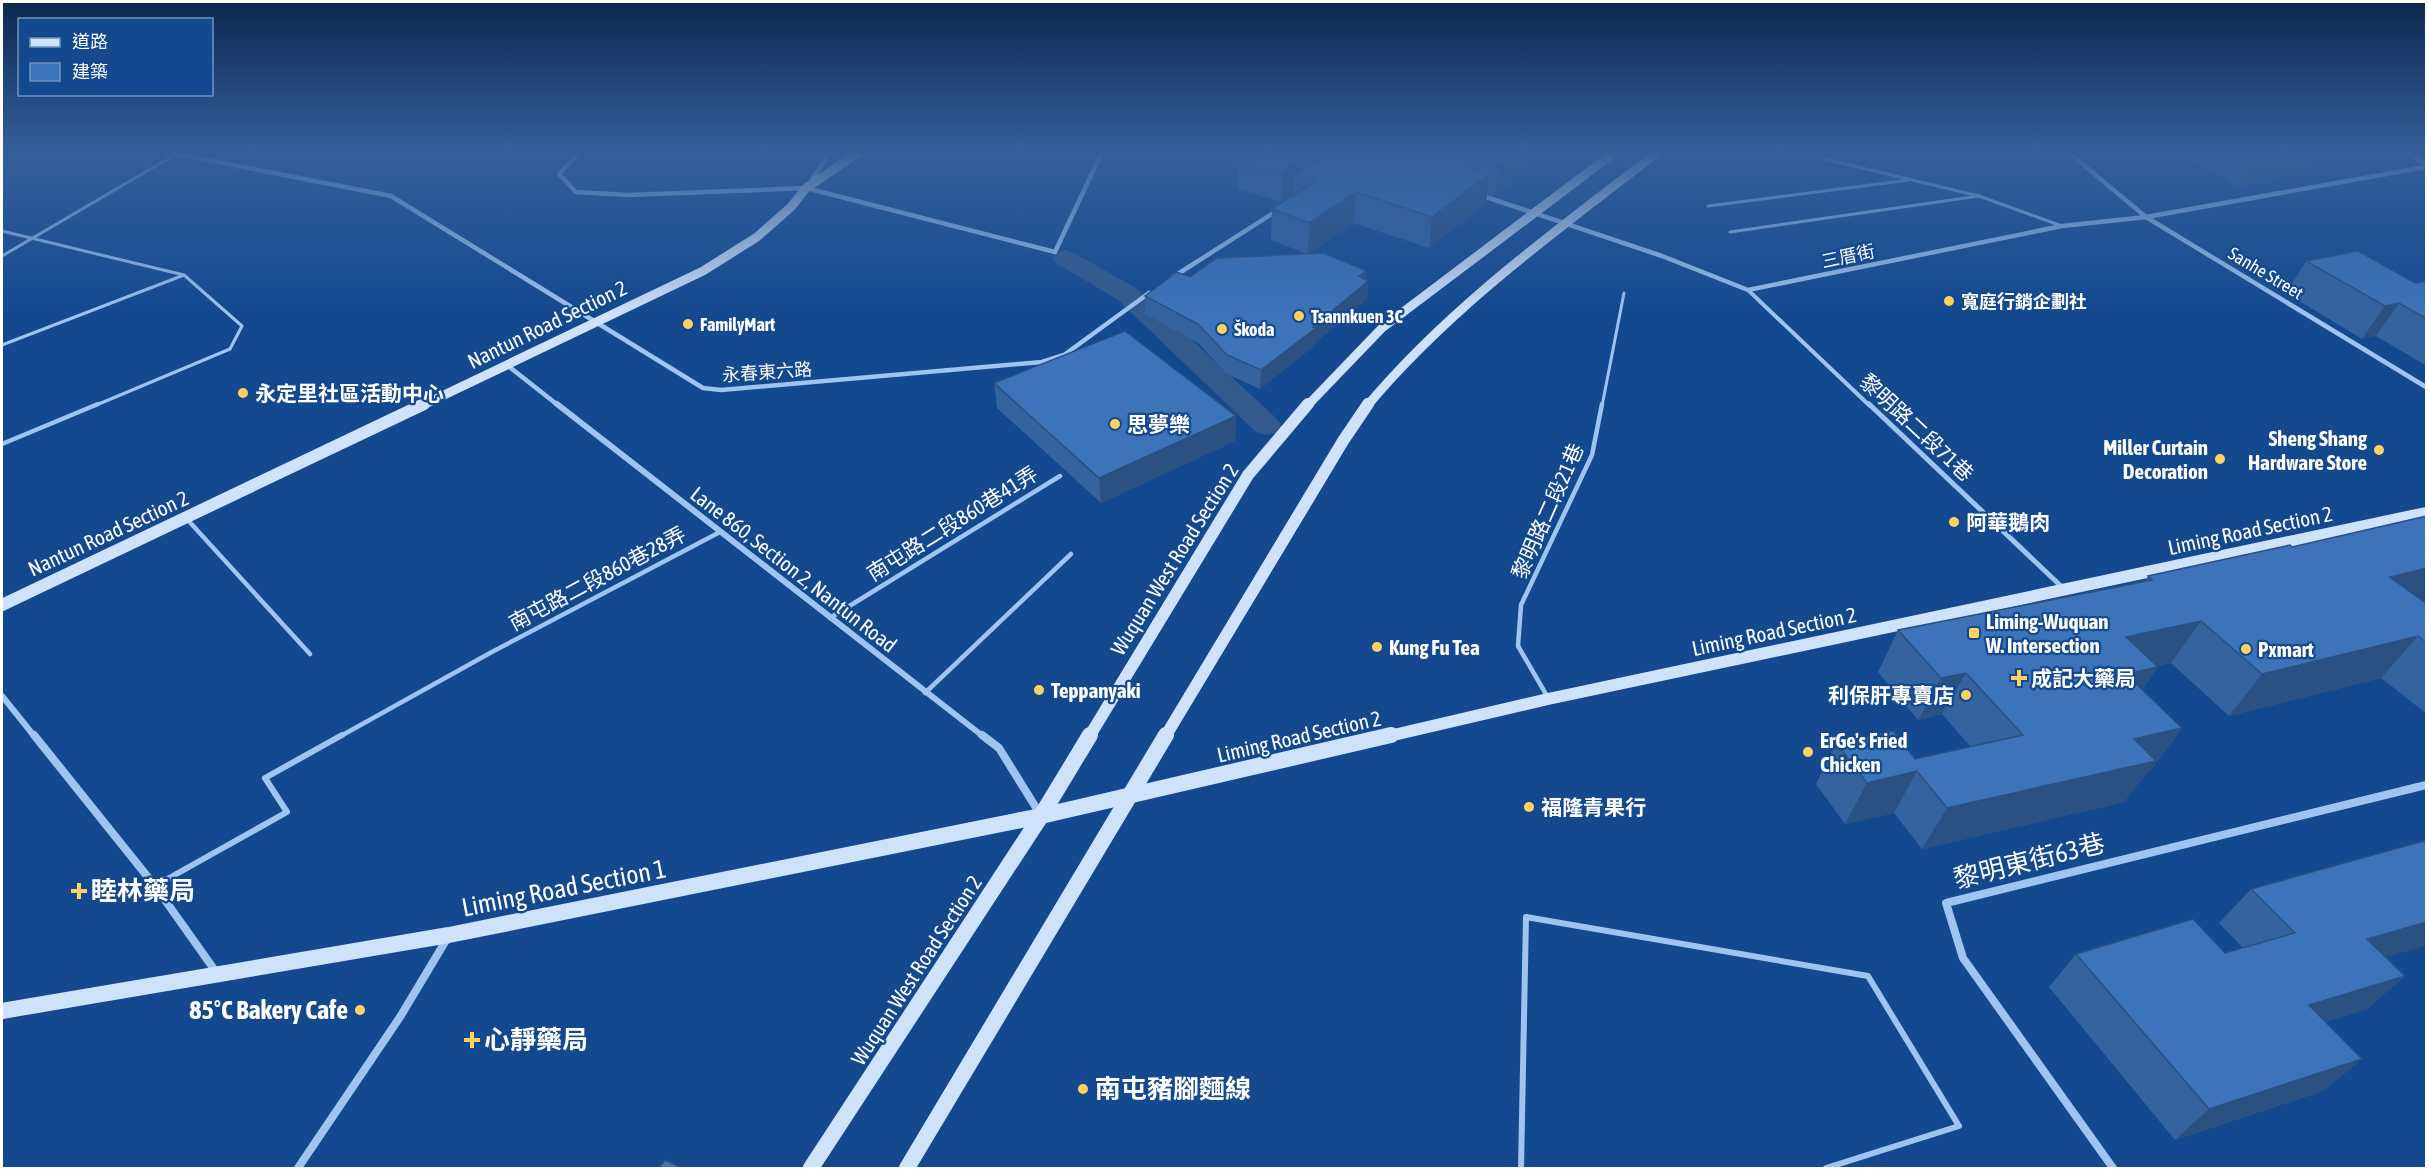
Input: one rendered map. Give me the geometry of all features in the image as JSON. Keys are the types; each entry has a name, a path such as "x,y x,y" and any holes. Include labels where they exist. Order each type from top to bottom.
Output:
{"main road":[{"name":"Nantun Road Section 2","path":"2,605 703,271 742,248 778,220 790,207"},
{"name":"Wuquan West Road Section 2","path":"811,1168 1041,816 1248,476 1312,399 1382,328 1542,207"},
{"path":"907,1168 1319,480 1367,405 1428,341 1507,271 1588,207"},
{"name":"Liming Road Section 2","path":"1132,795 1548,699 2427,513"},
{"name":"Liming Road Section 1","path":"2,1011 449,935 1041,816 1132,795"}],"street":[{"name":"永春東六路","path":"408,207 703,388 721,390 1042,362 1064,355 1157,288"},
{"path":"879,207 1056,252 1077,207"},
{"path":"1514,207 1662,256 1748,290"},
{"name":"Sanhe Street","path":"2134,207 2146,217 2427,387"},
{"name":"三厝街","path":"1748,290 2062,226 2146,217 2203,207"},
{"path":"1165,282 1280,208"},
{"name":"黎明路二段71巷","path":"1748,290 2064,589"},
{"name":"Lane 860, Section 2, Nantun Road","path":"507,365 925,693 999,748 1041,816"},
{"path":"2,696 155,886 217,974"},
{"name":"黎明東街63巷","path":"2113,1168 1963,958 1947,903 2427,785"},
{"path":"298,1168 400,1017 449,935"}],"lane":[{"path":"2,256 87,207"},
{"path":"1730,232 1906,207"},
{"path":"2008,207 2062,226"},
{"path":"2,231 184,275 242,326 230,349 2,444"},
{"path":"2,345 184,275"},
{"name":"黎明路二段21巷","path":"1548,699 1518,646 1521,605 1592,455 1624,293"},
{"name":"南屯路二段860巷41弄","path":"830,618 1060,476"},
{"path":"186,518 310,654"},
{"name":"南屯路二段860巷28弄","path":"155,886 287,812 265,778 490,653 720,532"},
{"path":"925,693 1071,554"},
{"path":"1521,1168 1526,917 1868,976 1959,1126 1826,1168"}],"building":[{"path":"1276,207 1334,207 1309,223 1272,209"},
{"path":"1400,207 1446,207 1432,217"},
{"path":"2358,251 2415,283 2427,281 2427,319 2399,303 2385,306 2306,261"},
{"path":"1323,253 1367,271 1359,276 1368,281 1313,327 1316,328 1261,370 1227,355 1198,324 1145,296 1177,272 1190,277 1217,258"},
{"name":"思夢樂","path":"1125,331 1236,416 1099,478 994,383"},
{"path":"2427,516 2427,568 2390,577 2427,604 2427,643 2418,636 2262,674 2201,621 2126,637 2158,667 2126,674 2182,728 2134,739 2156,761 1947,808 1917,771 1867,783 1836,743 1893,731 1915,759 2023,735 1966,673 1941,678 1898,630 2152,580 2148,576 2290,545 2292,547"},
{"path":"2427,840 2427,922 2367,939 2405,976 2309,1005 2362,1059 2209,1109 2076,954 2193,919 2225,953 2295,933 2251,889"},
{"path":"665,1160 682,1168 659,1168"}],"waterway":[{"path":"1065,258 1127,294 1267,426"}],"place":[{"name":"寬庭行銷企劃社","path":"1949,301"},
{"name":"Tsannkuen 3C","path":"1299,316"},
{"name":"FamilyMart","path":"688,324"},
{"name":"Škoda","path":"1222,329"},
{"name":"永定里社區活動中心","path":"243,393"},
{"name":"思夢樂","path":"1115,424"},
{"name":"Sheng Shang Hardware Store","path":"2379,450"},
{"name":"Miller Curtain Decoration","path":"2220,459"},
{"name":"阿華鵝肉","path":"1954,522"},
{"name":"Liming-Wuquan W. Intersection","path":"1974,633"},
{"name":"Kung Fu Tea","path":"1377,647"},
{"name":"Pxmart","path":"2246,649"},
{"name":"成記大藥局","path":"2019,678"},
{"name":"Teppanyaki","path":"1039,690"},
{"name":"利保肝專賣店","path":"1966,695"},
{"name":"ErGe's Fried Chicken","path":"1808,752"},
{"name":"福隆青果行","path":"1529,807"},
{"name":"睦林藥局","path":"79,891"},
{"name":"85°C Bakery Cafe","path":"360,1010"},
{"name":"心靜藥局","path":"472,1040"},
{"name":"南屯豬腳麵線","path":"1083,1089"}]}
